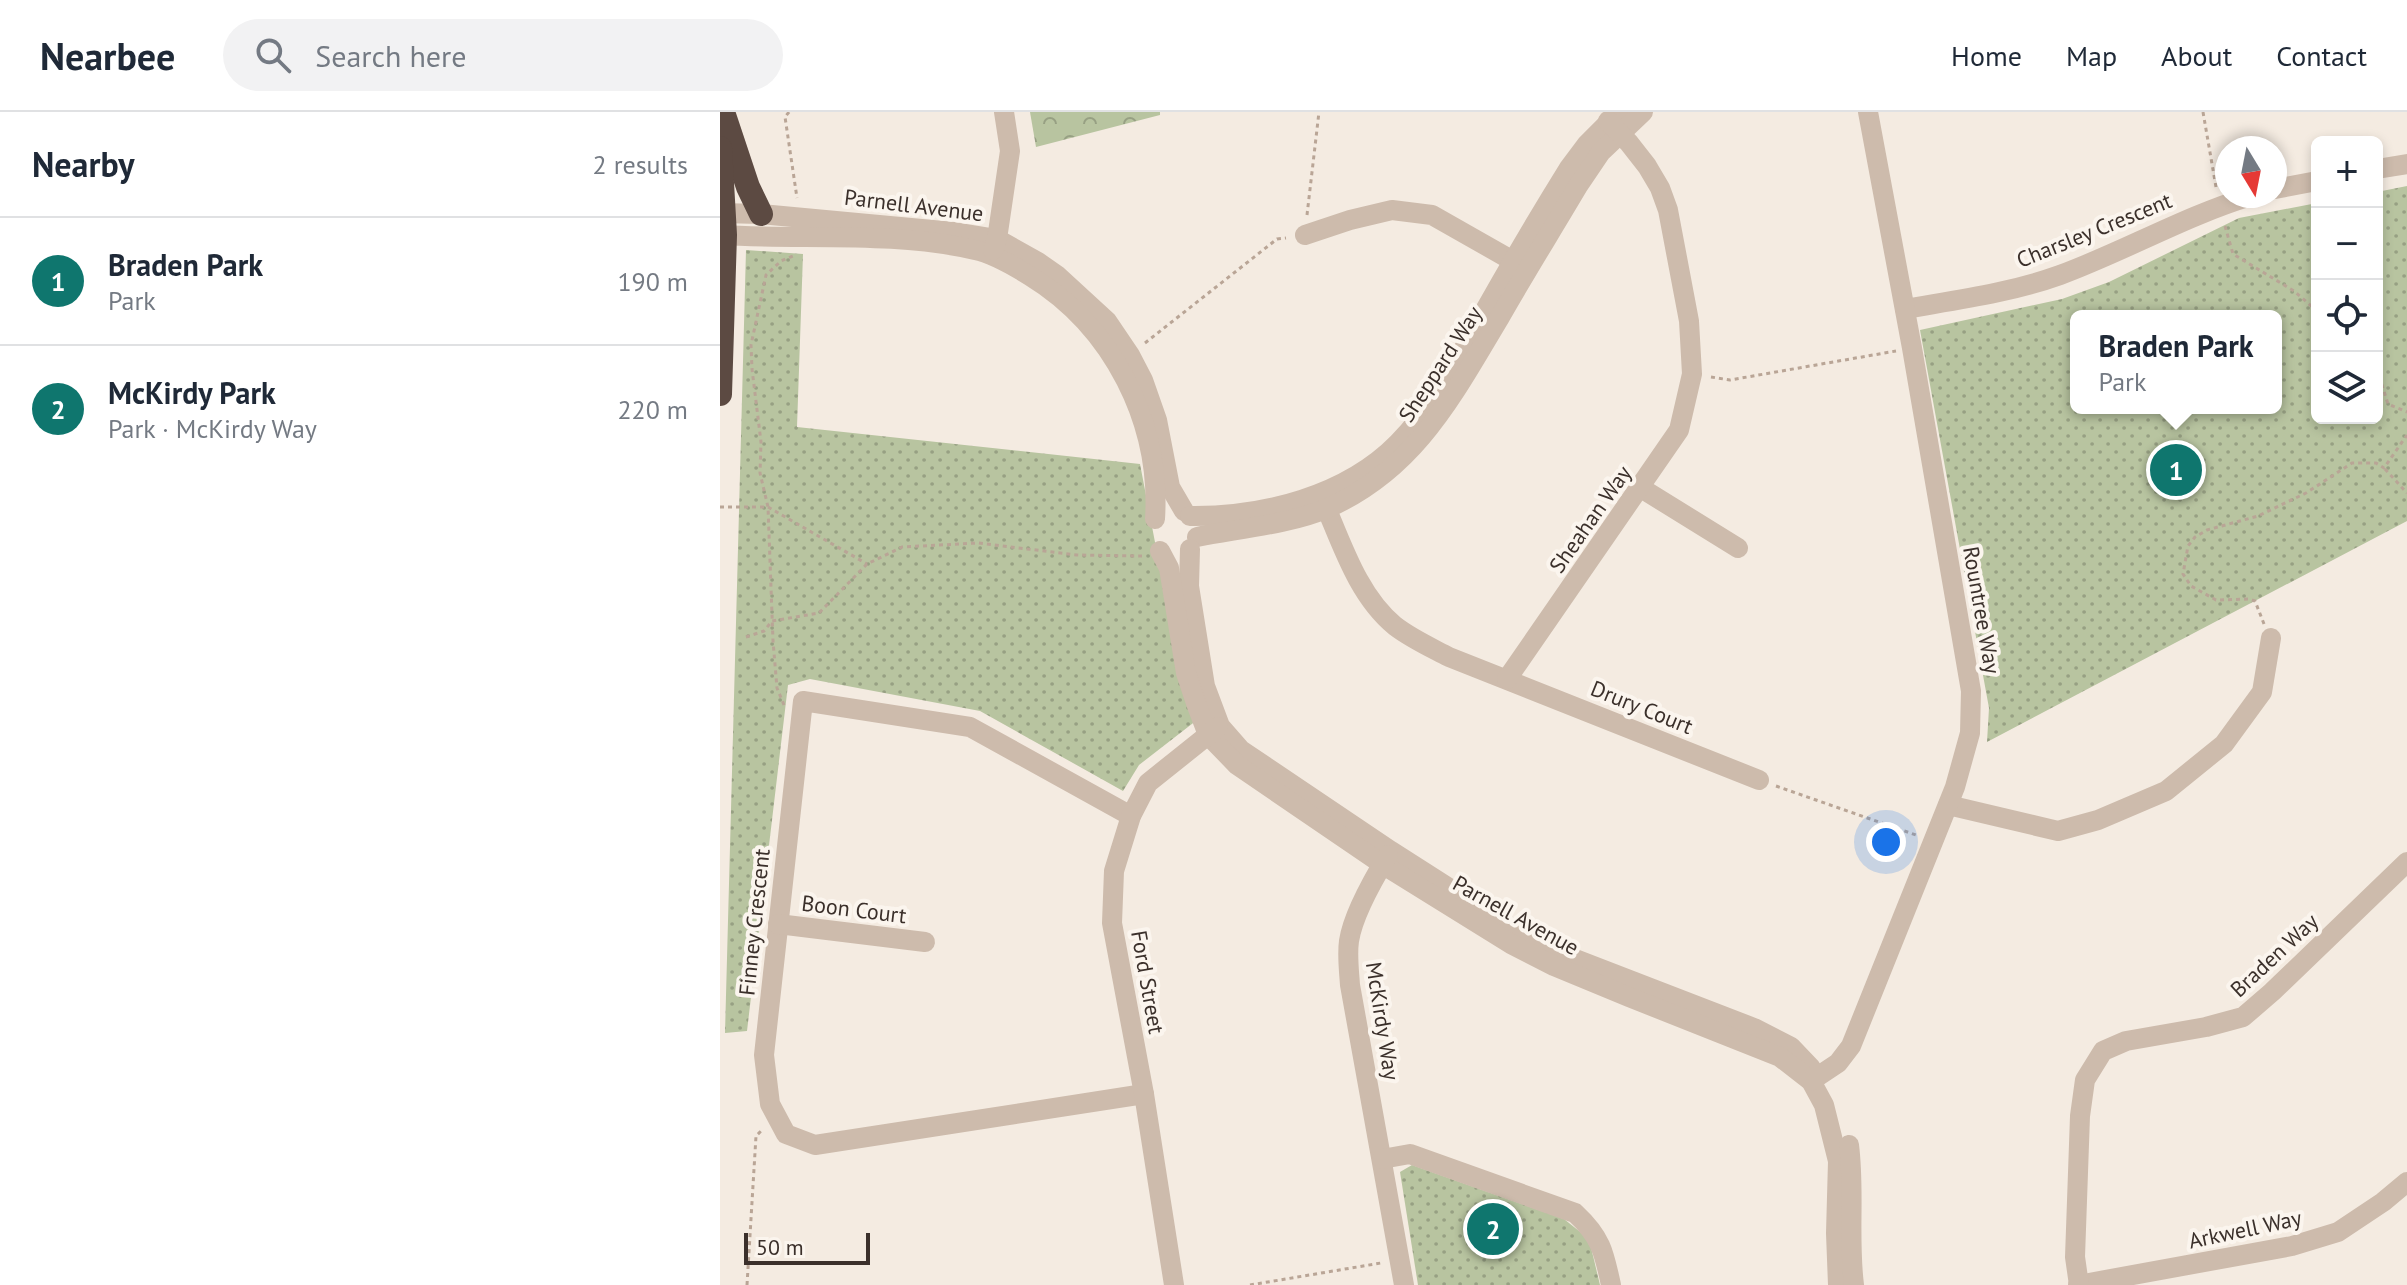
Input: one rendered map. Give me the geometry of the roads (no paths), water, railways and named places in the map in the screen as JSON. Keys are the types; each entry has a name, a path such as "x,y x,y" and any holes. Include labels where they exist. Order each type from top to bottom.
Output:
{"highway":[{"path":"723,112 748,187 761,214"},
{"path":"720,148 720,394"}],"street":[{"path":"994,248 1010,151 1004,112"},
{"name":"Sheppard Way","path":"1194,543 1302,516 1399,442 1449,374 1569,168 1615,122 1643,112"},
{"name":"Rountree Way","path":"1815,1078 1838,1063 1851,1046 1935,842 1970,733 1971,691 1868,112"},
{"name":"Sheppard Way","path":"1187,513 1211,516 1323,501 1373,482 1396,464 1441,414 1601,152 1615,122"},
{"name":"Sheahan Way","path":"1507,679 1679,430 1692,374 1689,321 1668,210 1647,166 1615,122"},
{"path":"2383,168 2407,164"},
{"path":"2287,187 2311,182"},
{"name":"Charsley Crescent","path":"1905,309 2060,275 2215,207"},
{"path":"1305,235 1392,210 1432,215 1513,261"},
{"name":"Parnell Avenue","path":"722,224 761,214 954,232 1038,262 1077,292 1107,321 1143,380 1157,420 1167,479 1197,529 1189,586 1214,730"},
{"name":"Parnell Avenue","path":"722,224 803,238 948,244 980,251 994,248"},
{"name":"Parnell Avenue","path":"994,248 1015,267 1051,289 1075,309 1108,348 1134,396 1149,445 1156,499 1155,519 1150,532 1169,571 1186,673 1214,730 1237,765 1262,784 1386,858 1513,929 1565,955 1754,1028 1791,1047 1838,1106 1848,1141 1852,1167 1850,1227 1854,1285"},
{"path":"1641,488 1738,548"},
{"path":"1323,501 1361,584 1393,624 1438,652 1507,679"},
{"path":"1155,519 1168,510 1187,513"},
{"path":"1160,551 1179,555 1194,543"},
{"path":"1948,805 2058,831 2098,820 2166,791 2224,744 2262,692 2271,638"},
{"name":"Drury Court","path":"1507,679 1759,780"},
{"name":"Finney Crescent","path":"1131,816 970,727 803,701 764,1055 770,1104 786,1134 815,1145 1144,1094"},
{"name":"Ford Street","path":"1174,1285 1144,1094 1112,923 1114,871 1131,816 1148,783 1214,730"},
{"name":"McKirdy Way","path":"1386,858 1354,922 1348,960 1404,1285"},
{"name":"Braden Way","path":"2078,1285 2075,1257 2080,1116 2085,1080 2103,1051 2126,1041 2243,1017 2407,862"},
{"name":"Boon Court","path":"778,924 925,942"},
{"name":"Parnell Avenue","path":"1815,1078 1838,1161 1838,1285"},
{"path":"1382,1159 1410,1154 1575,1213 1591,1228 1603,1250 1611,1285"},
{"name":"Arkwell Way","path":"2078,1285 2303,1243 2338,1232 2407,1182"}],"place":[{"name":"Braden Park","path":"2176,470"},
{"name":"McKirdy Park","path":"1493,1229"}]}
